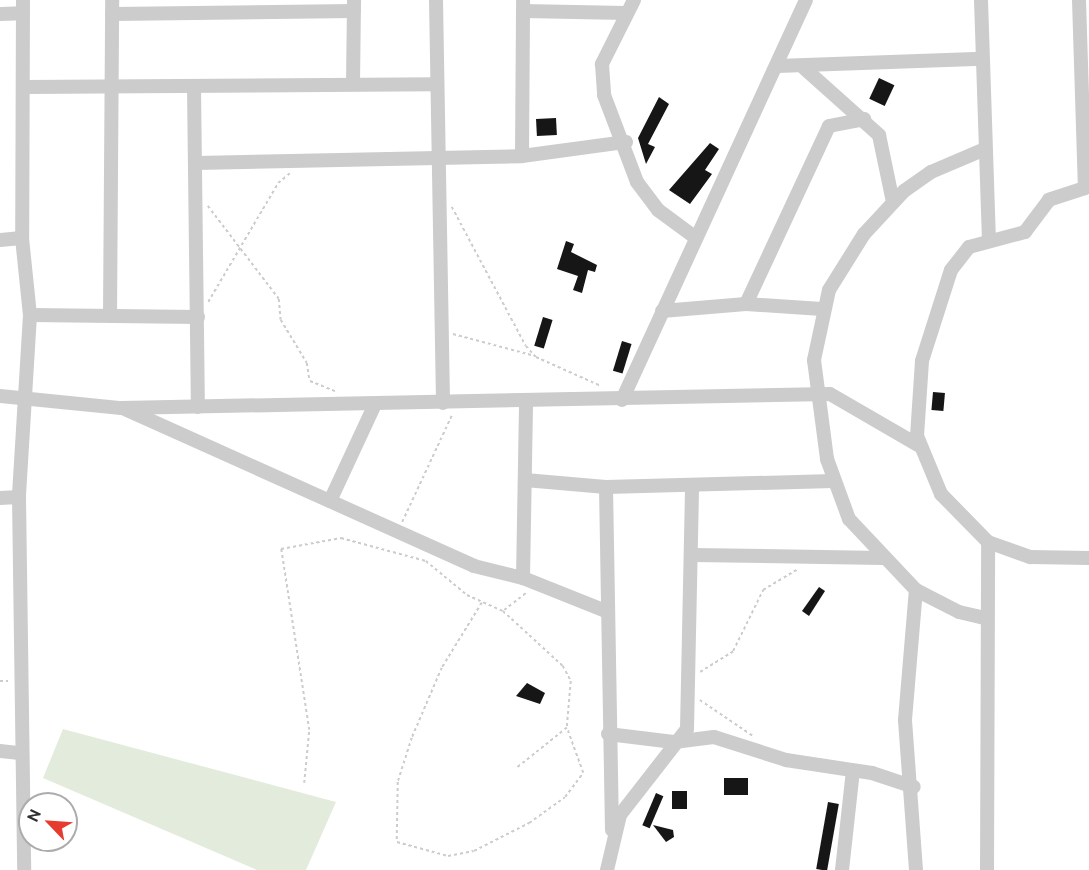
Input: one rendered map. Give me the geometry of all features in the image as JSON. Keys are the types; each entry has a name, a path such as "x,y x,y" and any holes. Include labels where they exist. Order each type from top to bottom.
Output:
{"street":[{"path":"436,0 442,331 450,403"},
{"path":"634,0 609,48 601,80 626,142 637,182 658,210 696,238"},
{"path":"622,400 806,0"},
{"path":"981,0 989,239"},
{"path":"1079,0 1085,188 1049,200 1024,232 989,239 969,247 949,274 922,361 918,445 940,494 988,542 1030,557 1089,558"},
{"path":"110,316 112,7 354,5 353,84"},
{"path":"0,14 23,6 25,87 22,238 30,315 19,497 20,753 24,870"},
{"path":"522,156 523,6 626,13"},
{"path":"777,66 804,68 982,59"},
{"path":"804,68 879,135 893,202"},
{"path":"25,87 436,84"},
{"path":"195,87 198,407"},
{"path":"746,304 829,126 864,120"},
{"path":"196,163 522,156 626,142"},
{"path":"985,149 931,172 893,202 851,251 822,309 815,394 833,481 849,519 883,558 916,590 959,612 985,618"},
{"path":"0,240 22,238"},
{"path":"662,311 746,304 822,309"},
{"path":"30,315 198,317"},
{"path":"0,396 24,395 121,408 622,400 815,394 843,397 918,445"},
{"path":"523,578 526,401"},
{"path":"330,501 375,404"},
{"path":"121,408 474,566 523,578 606,611"},
{"path":"525,480 606,487 692,487 833,481"},
{"path":"606,487 608,734 612,837 607,870"},
{"path":"612,837 632,796 687,729 693,555 692,487"},
{"path":"0,498 19,497"},
{"path":"987,870 985,618 988,542"},
{"path":"693,555 811,560 883,558"},
{"path":"916,590 905,720 914,787 916,870"},
{"path":"608,734 674,742 714,737 786,760 853,771 914,787"},
{"path":"0,751 20,753"},
{"path":"842,870 853,771"}],"path":[{"path":"198,317 241,250 278,183 294,171"},
{"path":"197,190 241,250 262,270 279,299 281,320 307,363 310,381 344,394"},
{"path":"449,201 511,323 536,357"},
{"path":"442,331 536,357 604,388"},
{"path":"398,531 450,403"},
{"path":"304,783 309,730 281,549 355,539 426,561 483,602 503,611 562,666 571,681 567,728 583,774 565,797 529,823 474,851 448,856 397,842 398,782 411,738 442,668 483,602"},
{"path":"687,678 733,651 763,590 811,560"},
{"path":"503,611 526,592 523,578"},
{"path":"695,692 712,710 756,738"},
{"path":"517,768 567,728"}],"green space":[{"path":"63,729 336,802 306,870 257,870 43,778"}],"building":[{"path":"879,78 894,85 885,106 869,99"},
{"path":"659,97 669,104 648,144 655,147 646,164 638,138"},
{"path":"556,118 557,135 537,136 536,119"},
{"path":"710,143 719,149 705,170 712,174 690,204 669,190"},
{"path":"566,241 574,244 571,252 597,265 595,272 588,270 582,293 573,290 578,276 557,269"},
{"path":"543,317 553,320 544,349 534,346"},
{"path":"622,341 632,344 622,374 613,371"},
{"path":"933,392 945,393 943,411 931,410"},
{"path":"819,587 825,591 809,616 802,611"},
{"path":"527,683 545,693 540,704 516,696"},
{"path":"724,778 748,778 748,795 724,795"},
{"path":"672,791 687,791 687,809 672,809"},
{"path":"656,793 663,796 650,828 642,825"},
{"path":"828,802 839,804 827,870 816,869"},
{"path":"653,825 673,830 674,837 666,842"}]}
